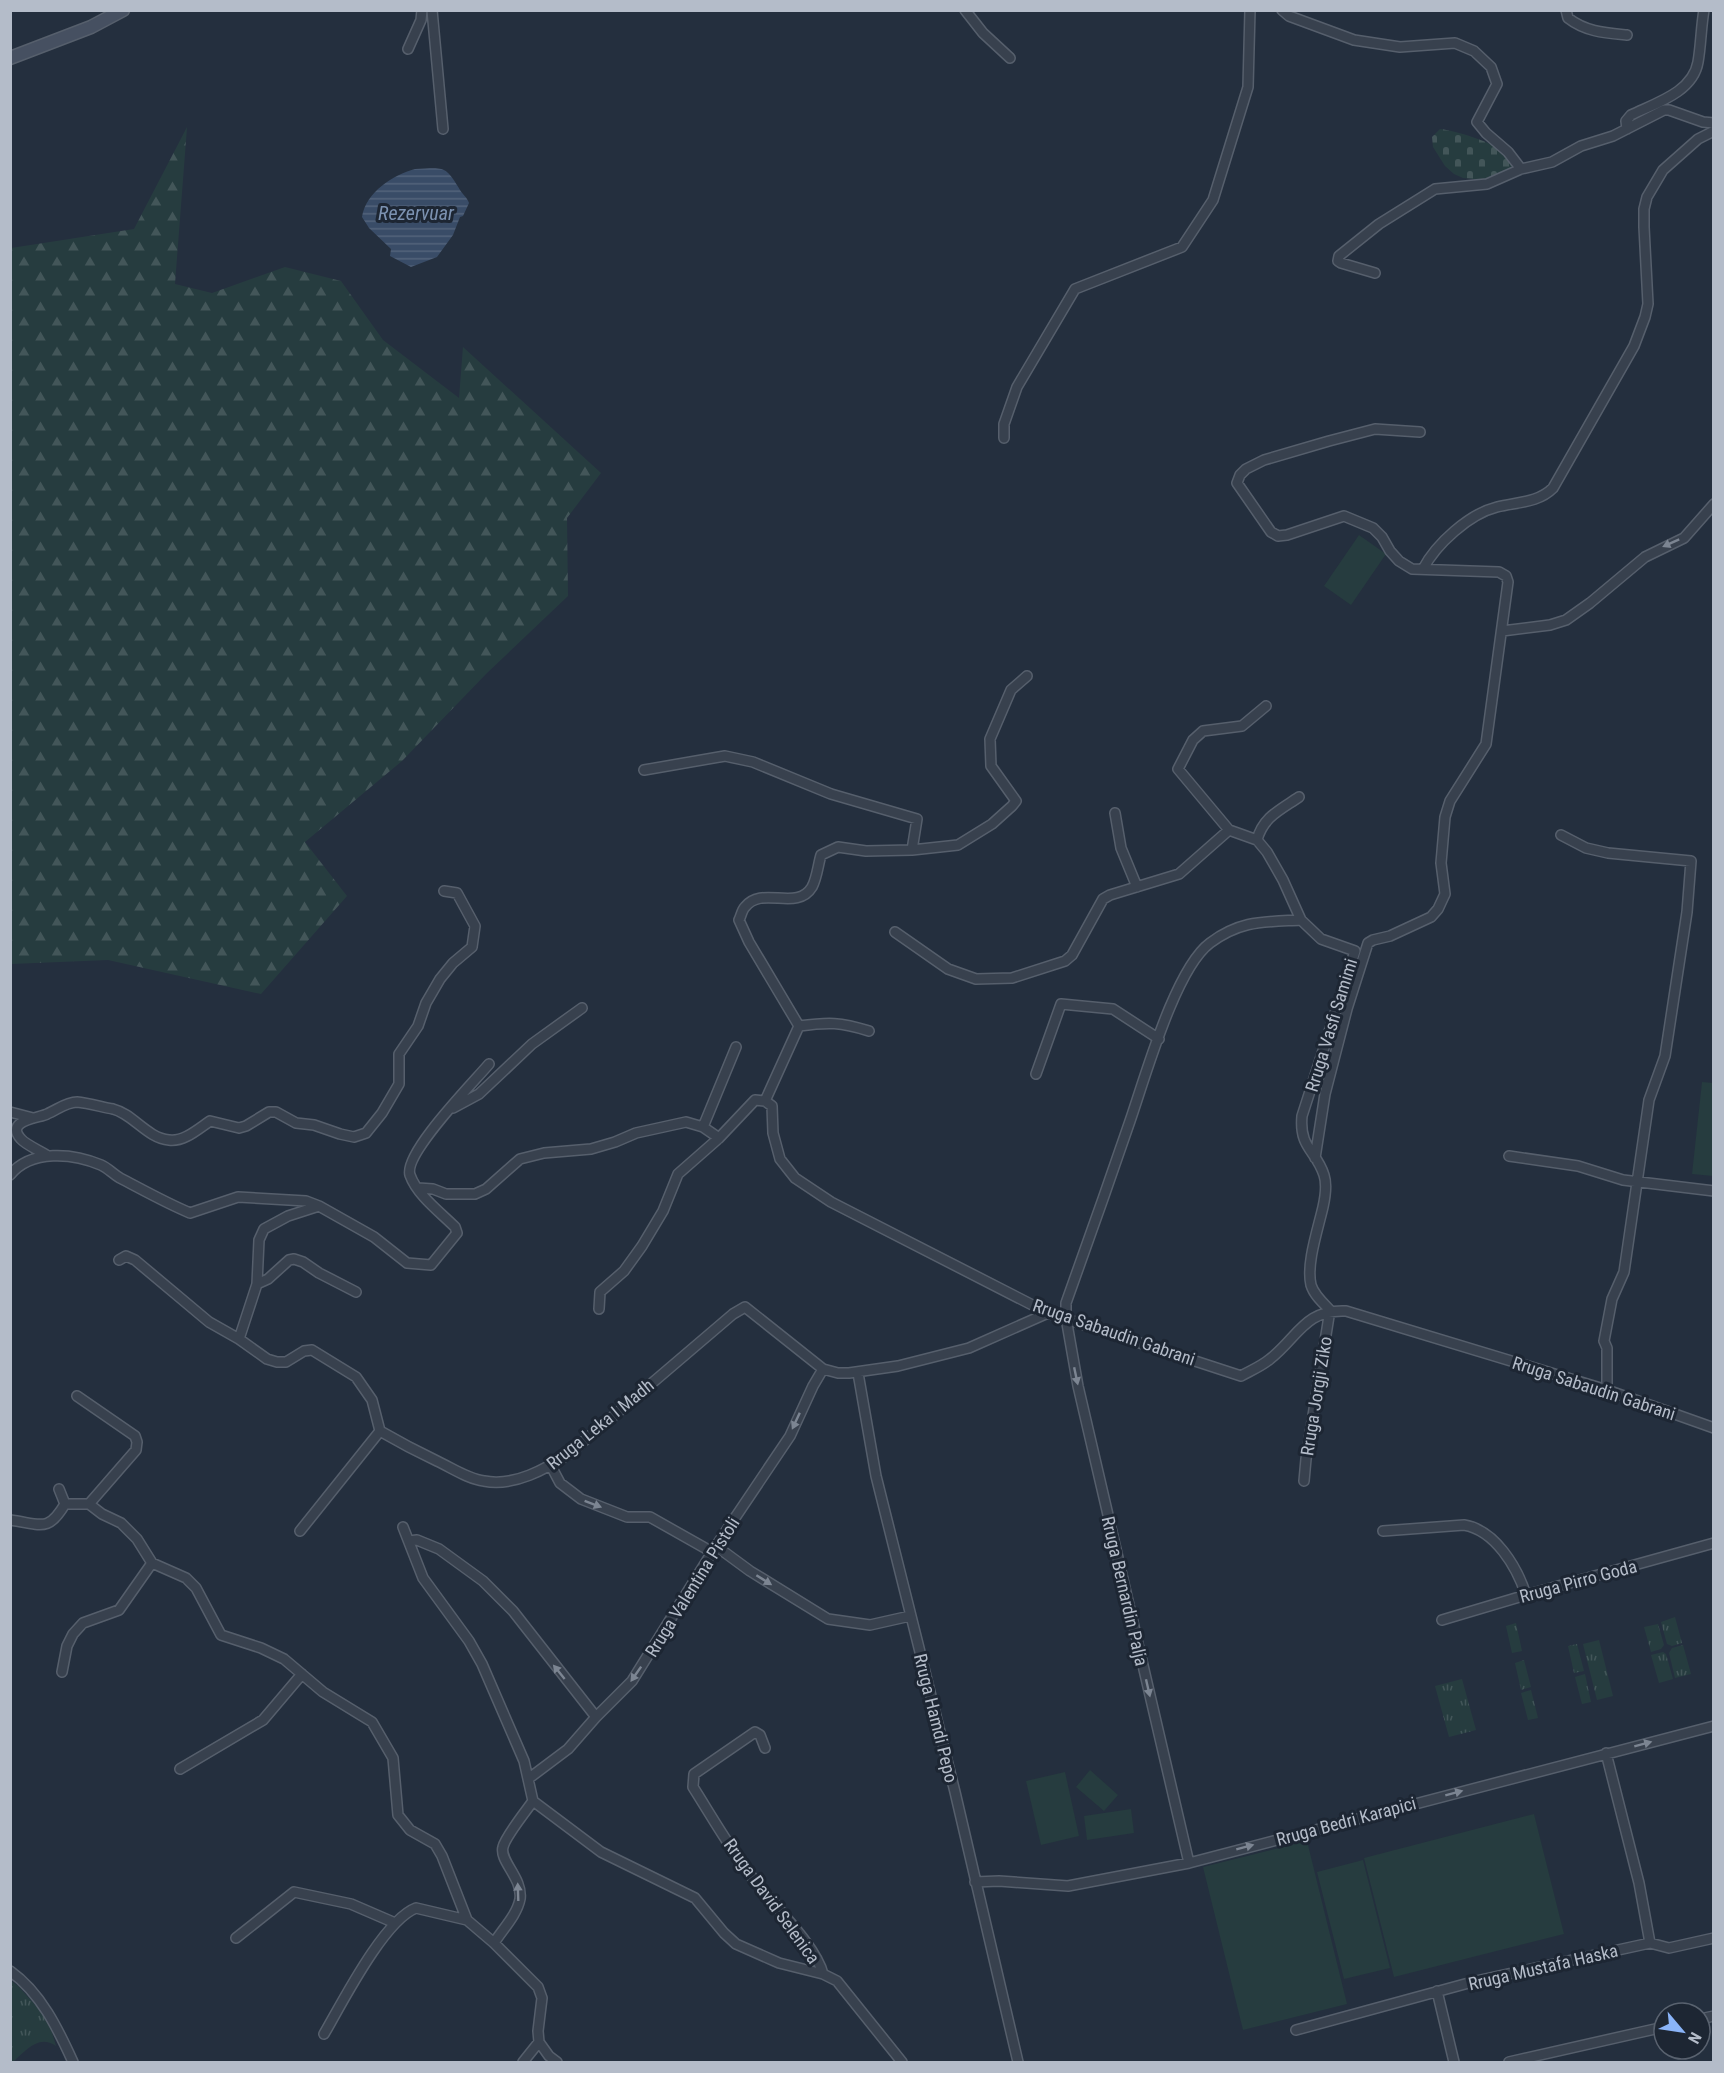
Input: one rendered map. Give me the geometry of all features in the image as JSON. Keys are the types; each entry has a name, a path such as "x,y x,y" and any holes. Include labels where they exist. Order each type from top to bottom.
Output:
{"street":[{"path":"10,58 91,27 123,10"},
{"path":"408,49 421,20 422,10"},
{"path":"432,10 443,129"},
{"path":"965,10 983,33 1010,57"},
{"path":"1004,438 1004,424 1017,387 1075,289 1182,247 1213,200 1248,87 1250,10"},
{"path":"1282,10 1289,15 1354,40 1400,47 1455,43 1474,51 1491,67 1497,84 1477,122 1508,152 1521,170"},
{"path":"1566,10 1568,18 1579,26 1601,33 1627,35"},
{"path":"1627,129 1626,121 1631,116 1685,88 1694,79 1698,64 1704,10"},
{"path":"1375,273 1341,263 1338,261 1339,256 1379,224 1435,189 1487,184 1521,170 1552,162 1581,146 1627,129 1664,110 1713,123"},
{"path":"1423,569 1441,544 1476,517 1494,508 1544,497 1554,488 1634,346 1645,317 1648,304 1644,209 1647,197 1663,170 1698,139 1713,131"},
{"path":"1330,1311 1311,1286 1310,1268 1325,1197 1324,1175 1315,1158 1325,1094 1347,1009 1368,943 1390,936 1431,917 1438,909 1445,894 1441,863 1445,817 1450,801 1486,744 1508,582 1506,576 1499,572 1412,569 1398,561 1374,528 1344,516 1278,536 1271,532 1237,483 1240,475 1246,469 1264,460 1329,441 1375,429 1420,432"},
{"path":"1502,631 1550,625 1566,620 1590,603 1645,556 1684,538 1713,504"},
{"path":"799,1026 749,942 739,920 745,906 758,898 797,899 805,895 813,886 821,855 838,847 866,851 912,850 958,845 992,824 1016,801 1014,795 991,766 990,739 1011,690 1027,676"},
{"path":"1266,706 1242,726 1203,730 1193,740 1178,769 1229,830 1257,840 1260,828 1266,820 1299,796"},
{"path":"644,770 725,756 753,762 831,794 917,819 912,850"},
{"path":"1115,813 1121,848 1137,887"},
{"path":"895,932 948,969 976,979 1012,978 1065,961 1072,955 1103,899 1179,874 1229,830"},
{"path":"1561,835 1586,848 1691,861 1687,912 1665,1056 1649,1100 1624,1272 1612,1299 1604,1341 1607,1348 1606,1390"},
{"name":"Rruga Vasfi Samimi","path":"1257,840 1267,852 1283,880 1301,920 1321,939 1355,951 1302,1116 1301,1131 1306,1145 1315,1158"},
{"path":"48,1156 21,1139 19,1126 23,1120 45,1116 75,1102 115,1110 156,1136 169,1140 182,1138 210,1121 239,1128 269,1112 276,1112 296,1123 314,1125 340,1134 354,1137 366,1134 399,1084 399,1054 418,1026 430,995 453,963 472,947 475,926 457,893 444,891"},
{"path":"1065,1318 1066,1303 1159,1039 1178,989 1191,966 1208,945 1228,932 1251,923 1301,920"},
{"path":"1036,1074 1061,1004 1113,1010 1159,1039"},
{"path":"451,1109 479,1094 532,1044 582,1008"},
{"path":"799,1026 830,1022 849,1025 869,1032"},
{"path":"599,1309 600,1292 624,1271 642,1245 663,1211 678,1174 719,1138 755,1100 765,1101 799,1026"},
{"path":"703,1127 736,1047"},
{"path":"10,1175 29,1160 59,1155 99,1164 190,1214 238,1197 306,1201 374,1237 407,1263 419,1266 431,1265 457,1233 455,1227 418,1188 410,1176 409,1169 414,1155 427,1134 489,1064"},
{"name":"Rruga Sabaudin Gabrani","path":"765,1101 772,1106 773,1133 780,1159 795,1178 831,1202 1048,1313 1241,1376 1268,1361 1312,1317 1330,1311 1346,1311 1606,1390 1713,1428"},
{"path":"10,1112 33,1118"},
{"path":"418,1188 433,1189 446,1194 475,1194 486,1189 520,1159 544,1153 591,1149 615,1142 636,1132 686,1122 703,1127 719,1138"},
{"path":"1509,1156 1578,1166 1623,1180 1713,1191"},
{"path":"240,1339 241,1329 257,1284 259,1240 264,1229 288,1216 319,1206"},
{"path":"119,1260 126,1257 135,1260 209,1322 240,1339 267,1359 286,1362 304,1351 312,1350 356,1377 372,1401 380,1431 300,1531"},
{"path":"257,1284 268,1280 289,1260 294,1259 356,1292"},
{"name":"Rruga Leka I Madh","path":"380,1431 416,1451 483,1481 504,1482 541,1471 570,1453 734,1314 746,1307 823,1369"},
{"name":"Rruga Jorgji Ziko","path":"1304,1481 1330,1311"},
{"path":"823,1369 838,1373 858,1373 969,1348 1048,1313"},
{"name":"Rruga Bernardin Palja","path":"1065,1318 1188,1863"},
{"name":"Rruga Valentina Pistoli","path":"528,1779 568,1749 632,1681 714,1549 790,1436 823,1369"},
{"name":"Rruga Hamdi Pepo","path":"858,1373 876,1476 955,1792 1018,2062"},
{"path":"77,1396 135,1436 137,1442 136,1450 89,1504"},
{"path":"551,1466 560,1483 581,1499 627,1517 650,1517 714,1549 828,1619 870,1625 910,1616"},
{"path":"59,1489 65,1504"},
{"path":"65,1504 89,1504 102,1514 121,1523 137,1539 152,1563 186,1578 196,1588 221,1635 284,1659 323,1692 372,1722 393,1758 398,1815 410,1830 435,1844 442,1856 466,1920"},
{"path":"10,1520 44,1525 56,1519 65,1504"},
{"path":"1383,1531 1464,1525 1475,1527 1494,1542 1513,1563 1527,1595"},
{"path":"403,1527 423,1578 462,1631 482,1664 524,1761 534,1801 601,1852 695,1898 736,1944 779,1963 823,1974"},
{"path":"409,1541 417,1540 439,1549 483,1581 513,1611 596,1717"},
{"name":"Rruga Pirro Goda","path":"1442,1620 1713,1543"},
{"path":"62,1672 67,1646 73,1634 83,1623 119,1610 152,1563"},
{"path":"180,1768 263,1720 302,1674"},
{"name":"Rruga Bedri Karapici","path":"975,1882 999,1881 1068,1886 1188,1863 1713,1726"},
{"name":"Rruga David Selenica","path":"765,1748 760,1735 755,1732 694,1774 693,1787 751,1876 812,1951 821,1965 823,1974 843,1986 902,2062"},
{"path":"1606,1753 1639,1883 1650,1943"},
{"path":"494,1943 518,1907 520,1898 518,1881 503,1856 503,1846 534,1801"},
{"path":"236,1938 294,1892 351,1904 394,1923"},
{"path":"324,2034 394,1923 409,1910 416,1908 466,1920 494,1943 541,1992 539,2042 549,2056 557,2062"},
{"name":"Rruga Mustafa Haska","path":"1296,2030 1476,1981 1650,1943 1669,1948 1713,1938"},
{"path":"10,1971 21,1978 51,2015 73,2062"},
{"path":"1437,1991 1454,2062"},
{"path":"1509,2062 1652,2030"},
{"path":"523,2062 539,2042"}],"green space":[{"path":"187,127 175,284 212,293 285,267 341,281 383,340 459,398 463,347 601,473 567,518 568,596 487,673 402,761 305,842 347,896 261,994 108,960 11,964 11,248 134,229"},
{"path":"1440,129 1500,148 1515,169 1484,180 1463,178 1454,174 1445,166 1433,147 1432,137"},
{"path":"1359,535 1386,554 1351,605 1324,586"},
{"path":"1702,1082 1713,1083 1713,1176 1692,1174"},
{"path":"1675,1617 1682,1643 1672,1646 1667,1644 1661,1622"},
{"path":"1516,1623 1522,1651 1512,1653 1506,1626"},
{"path":"1658,1624 1664,1645 1661,1649 1651,1652 1644,1627"},
{"path":"1599,1640 1613,1696 1597,1700 1583,1644"},
{"path":"1577,1644 1584,1671 1574,1673 1568,1646"},
{"path":"1683,1645 1691,1674 1675,1678 1669,1653 1672,1648"},
{"path":"1663,1652 1666,1654 1673,1679 1659,1683 1651,1655"},
{"path":"1524,1660 1531,1687 1521,1690 1515,1663"},
{"path":"1585,1674 1591,1702 1582,1704 1575,1677"},
{"path":"1462,1679 1476,1730 1449,1737 1435,1686"},
{"path":"1531,1690 1538,1718 1528,1720 1521,1693"},
{"path":"1090,1770 1118,1795 1104,1811 1076,1787"},
{"path":"1065,1772 1079,1836 1041,1845 1026,1781"},
{"path":"1131,1809 1134,1833 1087,1840 1084,1816"},
{"path":"1534,1814 1564,1934 1394,1977 1364,1858"},
{"path":"1307,1841 1347,2004 1243,2030 1203,1867"},
{"path":"1363,1860 1390,1968 1344,1979 1317,1872"},
{"path":"10,1980 48,2019 56,2046 44,2042 38,2043 28,2048 13,2062 10,2062"}],"water":[{"name":"Rezervuar","path":"415,169 438,169 447,172 469,203 453,235 437,257 411,267 390,256 391,249 369,228 362,217 375,192 390,180"}]}
